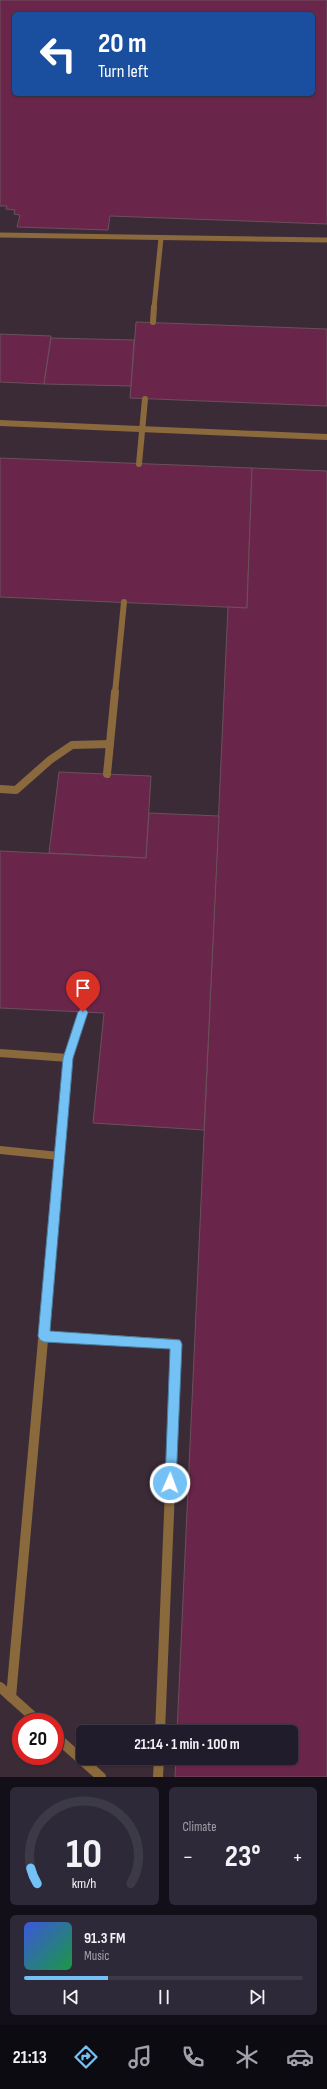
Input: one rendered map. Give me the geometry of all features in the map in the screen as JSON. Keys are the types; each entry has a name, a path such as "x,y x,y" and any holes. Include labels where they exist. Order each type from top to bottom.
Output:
{"lane":[{"path":"0,235 327,240"},
{"path":"153,322 161,238"},
{"path":"138,464 145,399"},
{"path":"0,423 327,437"},
{"path":"107,774 124,602"},
{"path":"0,789 16,790 50,760 72,745 110,744"},
{"path":"11,1697 68,1058 83,1012"},
{"path":"0,1053 68,1058"},
{"path":"0,1150 59,1156"},
{"path":"44,1336 176,1344 160,1725"},
{"path":"0,1687 29,1713"},
{"path":"64,1744 101,1777"},
{"path":"158,1777 159,1765"}],"shaded area":[{"path":"0,0 327,0 327,1777 0,1777"}],"building":[{"path":"0,0 327,0 327,224 110,216 108,230 17,227 20,215 14,214 15,210 6,209 7,206 0,206"},
{"path":"136,322 327,329 327,406 130,398"},
{"path":"0,334 51,336 44,384 0,382"},
{"path":"51,338 134,340 131,386 44,384"},
{"path":"0,458 252,468 247,608 0,597"},
{"path":"252,468 327,471 327,1777 175,1777 176,1765 298,1765 298,1725 177,1725 228,607 247,608"},
{"path":"59,772 151,776 146,858 49,853"},
{"path":"149,813 219,816 204,1130 93,1123 104,1013 0,1008 0,851 146,858"}],"route":[{"path":"83,1012 68,1058 44,1336 176,1344 170,1483"}]}
